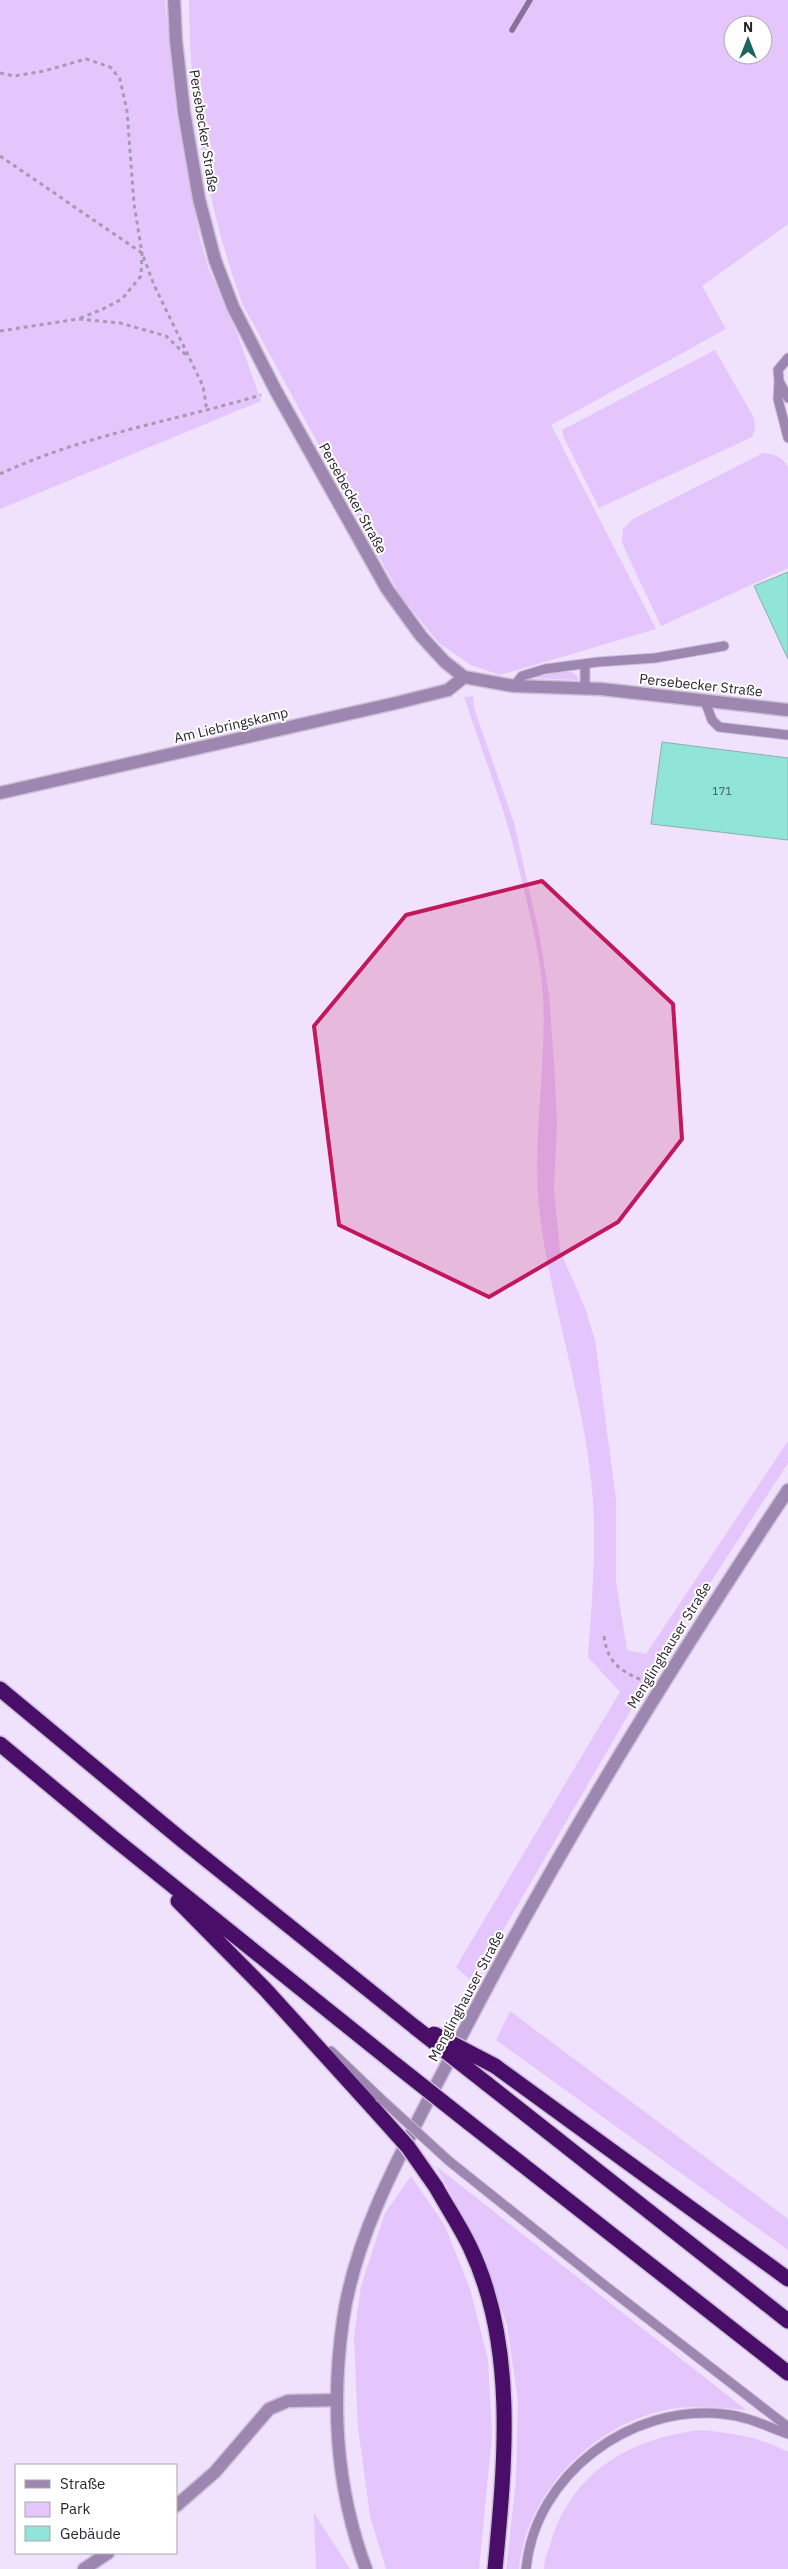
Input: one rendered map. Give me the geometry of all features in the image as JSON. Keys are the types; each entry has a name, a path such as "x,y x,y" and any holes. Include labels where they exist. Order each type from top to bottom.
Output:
{"highway":[{"path":"0,1690 393,2010 417,2026 486,2083 788,2321"},
{"path":"0,1744 112,1837 396,2065 788,2373"},
{"path":"112,1837 376,2102 436,2187 470,2247 487,2293 499,2356 503,2424 503,2482 495,2569"},
{"path":"417,2026 495,2066 788,2279"}],"street":[{"name":"Persebecker Straße","path":"174,0 176,41 184,112 201,208 215,260 233,307 276,391 386,590 421,636 464,677 514,686 585,688 788,710"},
{"name":"Am Liebringskamp","path":"0,793 396,703 448,690 464,677"},
{"name":"Menglinghauser Straße","path":"366,2569 352,2531 340,2463 337,2400 343,2319 363,2242 387,2182 482,1995 564,1846 659,1688 788,1490"},
{"path":"178,2504 215,2472 269,2409 288,2401 337,2400"},
{"path":"84,2569 106,2554"}],"lane":[{"path":"788,358 778,370 778,399 788,438"},
{"path":"779,382 788,398"},
{"path":"514,686 522,676 545,669 655,658 724,646"},
{"path":"585,688 586,664"},
{"path":"705,700 712,720 719,727 788,735"},
{"path":"376,2102 611,2290 788,2427"},
{"path":"526,2569 537,2526 555,2492 580,2462 600,2446 621,2433 670,2416 696,2413 749,2418 788,2434"}],"path":[{"path":"0,73 14,76 44,71 86,59 110,67 120,79 127,112 134,204 142,253 154,285 203,386 208,411"},
{"path":"0,156 142,253"},
{"path":"0,331 78,319 103,310 122,299 141,276 142,253"},
{"path":"78,319 120,324 166,336 189,358"},
{"path":"0,474 23,464 123,430 208,411 276,391"},
{"path":"604,1636 606,1653 616,1666 628,1674 659,1688"}],"highlighted area":[{"path":"542,881 673,1004 682,1139 618,1222 489,1297 339,1225 314,1026 406,915"}],"green space":[{"path":"0,0 165,0 176,111 200,239 208,267 237,333 261,401 0,509"},
{"path":"189,0 788,0 788,224 702,286 726,329 551,425 656,629 500,675 471,665 439,643 400,595 243,305 220,232 211,194 203,155 193,76"},
{"path":"715,350 754,418 755,428 752,437 599,508 564,438 562,430"},
{"path":"763,453 778,457 788,467 788,568 661,626 622,543 623,529 633,519"},
{"path":"560,672 572,672 578,677 577,680 531,678"},
{"path":"473,696 474,708 514,823 539,933 549,994 557,1122 554,1189 560,1251 585,1308 595,1340 616,1500 616,1582 627,1650 646,1654 788,1441 788,1463 660,1660 473,1982 456,1967 620,1692 588,1657 594,1559 593,1500 583,1428 545,1252 538,1188 538,1133 544,1023 543,995 531,919 510,832 464,697"},
{"path":"510,2011 788,2219 788,2250 496,2040"},
{"path":"436,2166 746,2410 704,2407 672,2409 635,2419 610,2432 566,2468 548,2491 534,2515 524,2542 519,2569 506,2569 516,2480 518,2401 507,2325 483,2255"},
{"path":"411,2176 445,2226 470,2289 488,2360 492,2435 479,2569 386,2569 370,2516 358,2427 354,2338 361,2286 385,2213"},
{"path":"701,2430 746,2436 788,2452 788,2569 544,2569 552,2539 562,2515 575,2494 591,2476 629,2450 676,2434"},
{"path":"314,2513 350,2569 316,2569"}],"building":[{"path":"788,572 788,659 754,586"},
{"path":"662,742 788,758 788,840 651,824"}],"waterway":[{"path":"512,30 530,0"}]}
